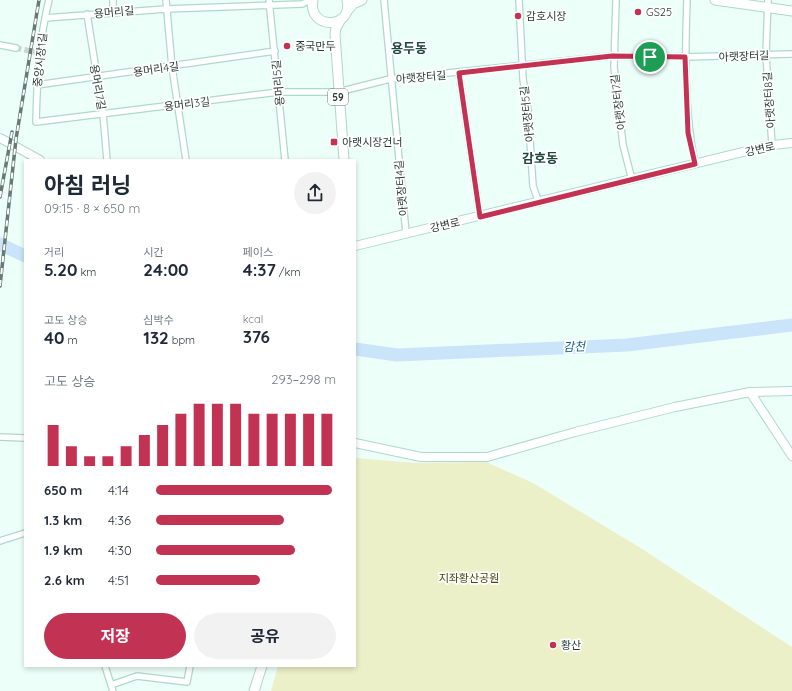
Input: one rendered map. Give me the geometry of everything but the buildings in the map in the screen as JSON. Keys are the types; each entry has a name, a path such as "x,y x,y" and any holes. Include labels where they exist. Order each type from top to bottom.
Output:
{"main road":[{"path":"312,0 313,10 320,20 331,23 341,19 353,4 362,0"},
{"path":"347,0 348,10"},
{"path":"715,0 767,3 792,11"},
{"name":"59","path":"341,19 336,28 335,34 344,159"},
{"path":"325,22 335,34"},
{"path":"254,691 262,667"}],"street":[{"name":"중앙시장1길","path":"36,122 37,53 49,0"},
{"path":"112,12 113,0"},
{"path":"166,0 172,67 186,159"},
{"name":"용머리길","path":"45,18 112,12 270,3 302,4 312,0"},
{"name":"아랫장터4길","path":"384,0 406,233"},
{"name":"아랫장터5길","path":"519,0 522,66 528,110 533,186 539,203"},
{"name":"아랫장터7길","path":"616,0 614,56 623,145 632,180"},
{"path":"687,0 685,57 688,133 695,164"},
{"name":"용머리5길","path":"270,3 285,159"},
{"name":"아랫장터8길","path":"767,3 766,55 772,145"},
{"path":"302,4 313,10"},
{"name":"용머리7길","path":"87,14 103,114 107,159"},
{"path":"0,45 16,48"},
{"name":"용머리4길","path":"37,85 172,67 275,51"},
{"name":"아랫장터길","path":"338,92 391,79 614,56 685,57 792,54"},
{"path":"459,73 480,217"},
{"name":"용머리3길","path":"36,122 279,92 338,92"},
{"path":"0,138 38,159"},
{"name":"강변로","path":"356,246 539,203 772,145 792,143"},
{"path":"356,443 421,456 487,457 576,432 675,407 750,392 792,391"},
{"path":"750,392 792,456"},
{"path":"0,437 24,438"},
{"path":"0,541 24,533"},
{"path":"105,667 112,688 137,676 187,682 190,667"}],"green space":[{"name":"지좌황산공원","path":"356,458 416,463 486,462 533,483 639,547 792,647 792,691 271,691 278,667 356,667"}],"waterway":[{"name":"감천","path":"0,244 24,256"},
{"name":"감천","path":"356,349 397,355 627,345 792,325"}],"tunnel":[{"path":"16,48 35,52"}],"railway":[{"path":"0,286 16,139 39,0"},
{"path":"0,197 12,132"}],"place":[{"name":"GS25","path":"638,12"},
{"name":"감호시장","path":"518,16"},
{"name":"중국만두","path":"287,46"},
{"name":"아랫시장건너","path":"334,142"},
{"name":"황산","path":"553,645"}],"district":[{"name":"용두동","path":"409,48"},
{"name":"감호동","path":"540,158"}],"route":[{"path":"612,56 650,57 685,57 684,68 688,133 695,164 480,217 459,73 612,56"}]}
